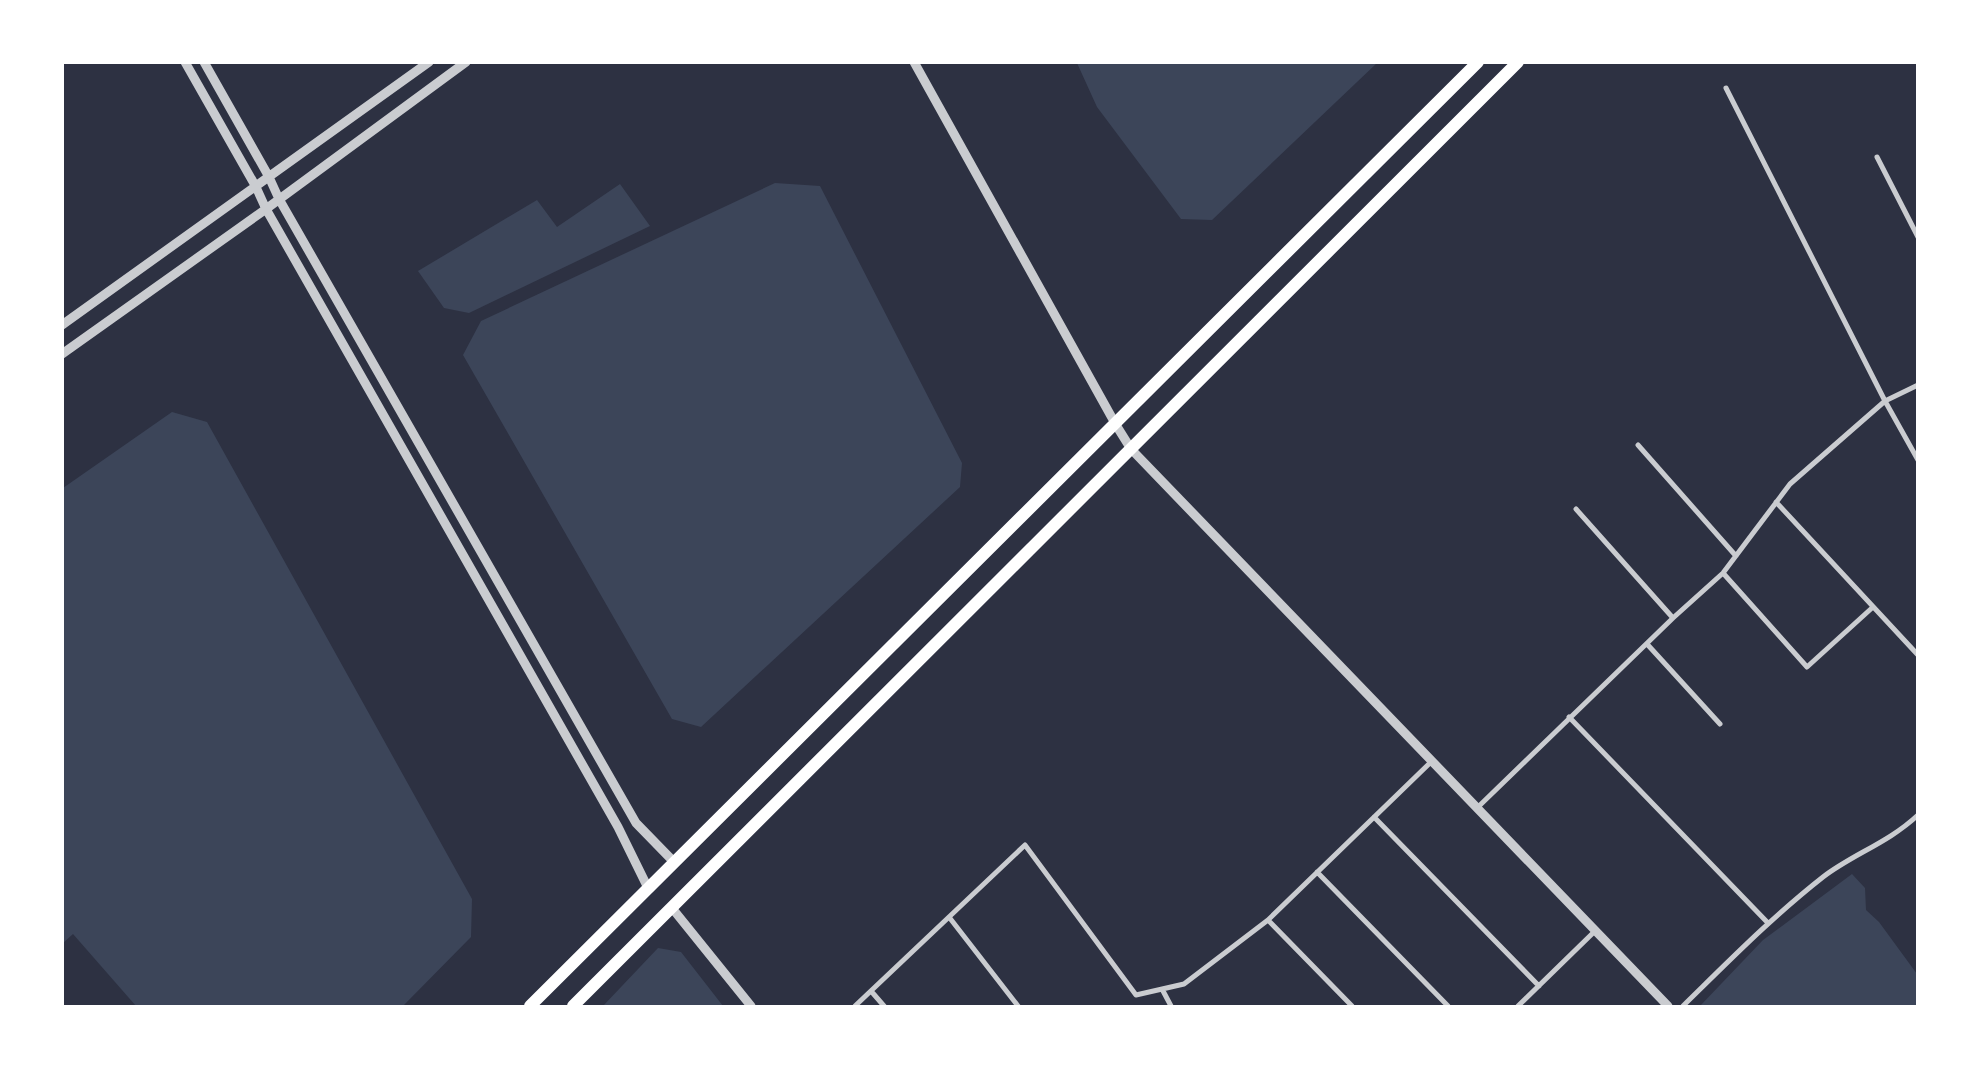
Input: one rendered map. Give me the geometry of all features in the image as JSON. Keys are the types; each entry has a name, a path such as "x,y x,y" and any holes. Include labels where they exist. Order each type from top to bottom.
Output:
{"main road":[{"path":"530,1006 1116,425 1478,62"},
{"path":"573,1006 1518,62"}],"street":[{"path":"184,62 618,827 648,888"},
{"path":"204,62 269,177 279,199 636,823 674,862"},
{"path":"62,325 429,62"},
{"path":"62,354 266,209 466,62"},
{"path":"914,62 1116,425 1132,449 1668,1006"},
{"path":"1726,88 1885,401 1918,460"},
{"path":"1877,158 1918,237"},
{"path":"1477,808 1673,618 1723,573 1790,484 1885,401 1918,385"},
{"path":"1638,445 1736,556"},
{"path":"1776,502 1918,655"},
{"path":"1576,509 1673,618"},
{"path":"1723,573 1807,667 1874,607"},
{"path":"1647,644 1720,724"},
{"path":"1569,718 1768,923"},
{"path":"855,1006 1025,845 1136,995 1184,984 1268,920 1432,761"},
{"path":"1683,1006 1768,923 1824,876 1890,838 1918,815"},
{"path":"1374,817 1539,986"},
{"path":"1317,872 1448,1006"},
{"path":"672,908 751,1006"},
{"path":"949,917 1018,1006"},
{"path":"1268,920 1352,1006"},
{"path":"1518,1006 1595,931"},
{"path":"1162,989 1171,1006"},
{"path":"872,991 884,1006"}],"shaded area":[{"path":"1077,63 1377,63 1212,220 1181,219 1097,107"},
{"path":"775,183 820,186 962,463 960,487 701,727 672,719 463,355 481,321"},
{"path":"620,184 650,226 469,313 444,308 418,271 537,200 557,227"},
{"path":"172,412 207,422 472,899 471,937 403,1006 136,1006 73,934 63,943 63,488"},
{"path":"1852,874 1865,888 1866,910 1879,922 1917,974 1917,1006 1700,1006 1763,940"},
{"path":"658,948 681,952 723,1006 603,1006"}]}
